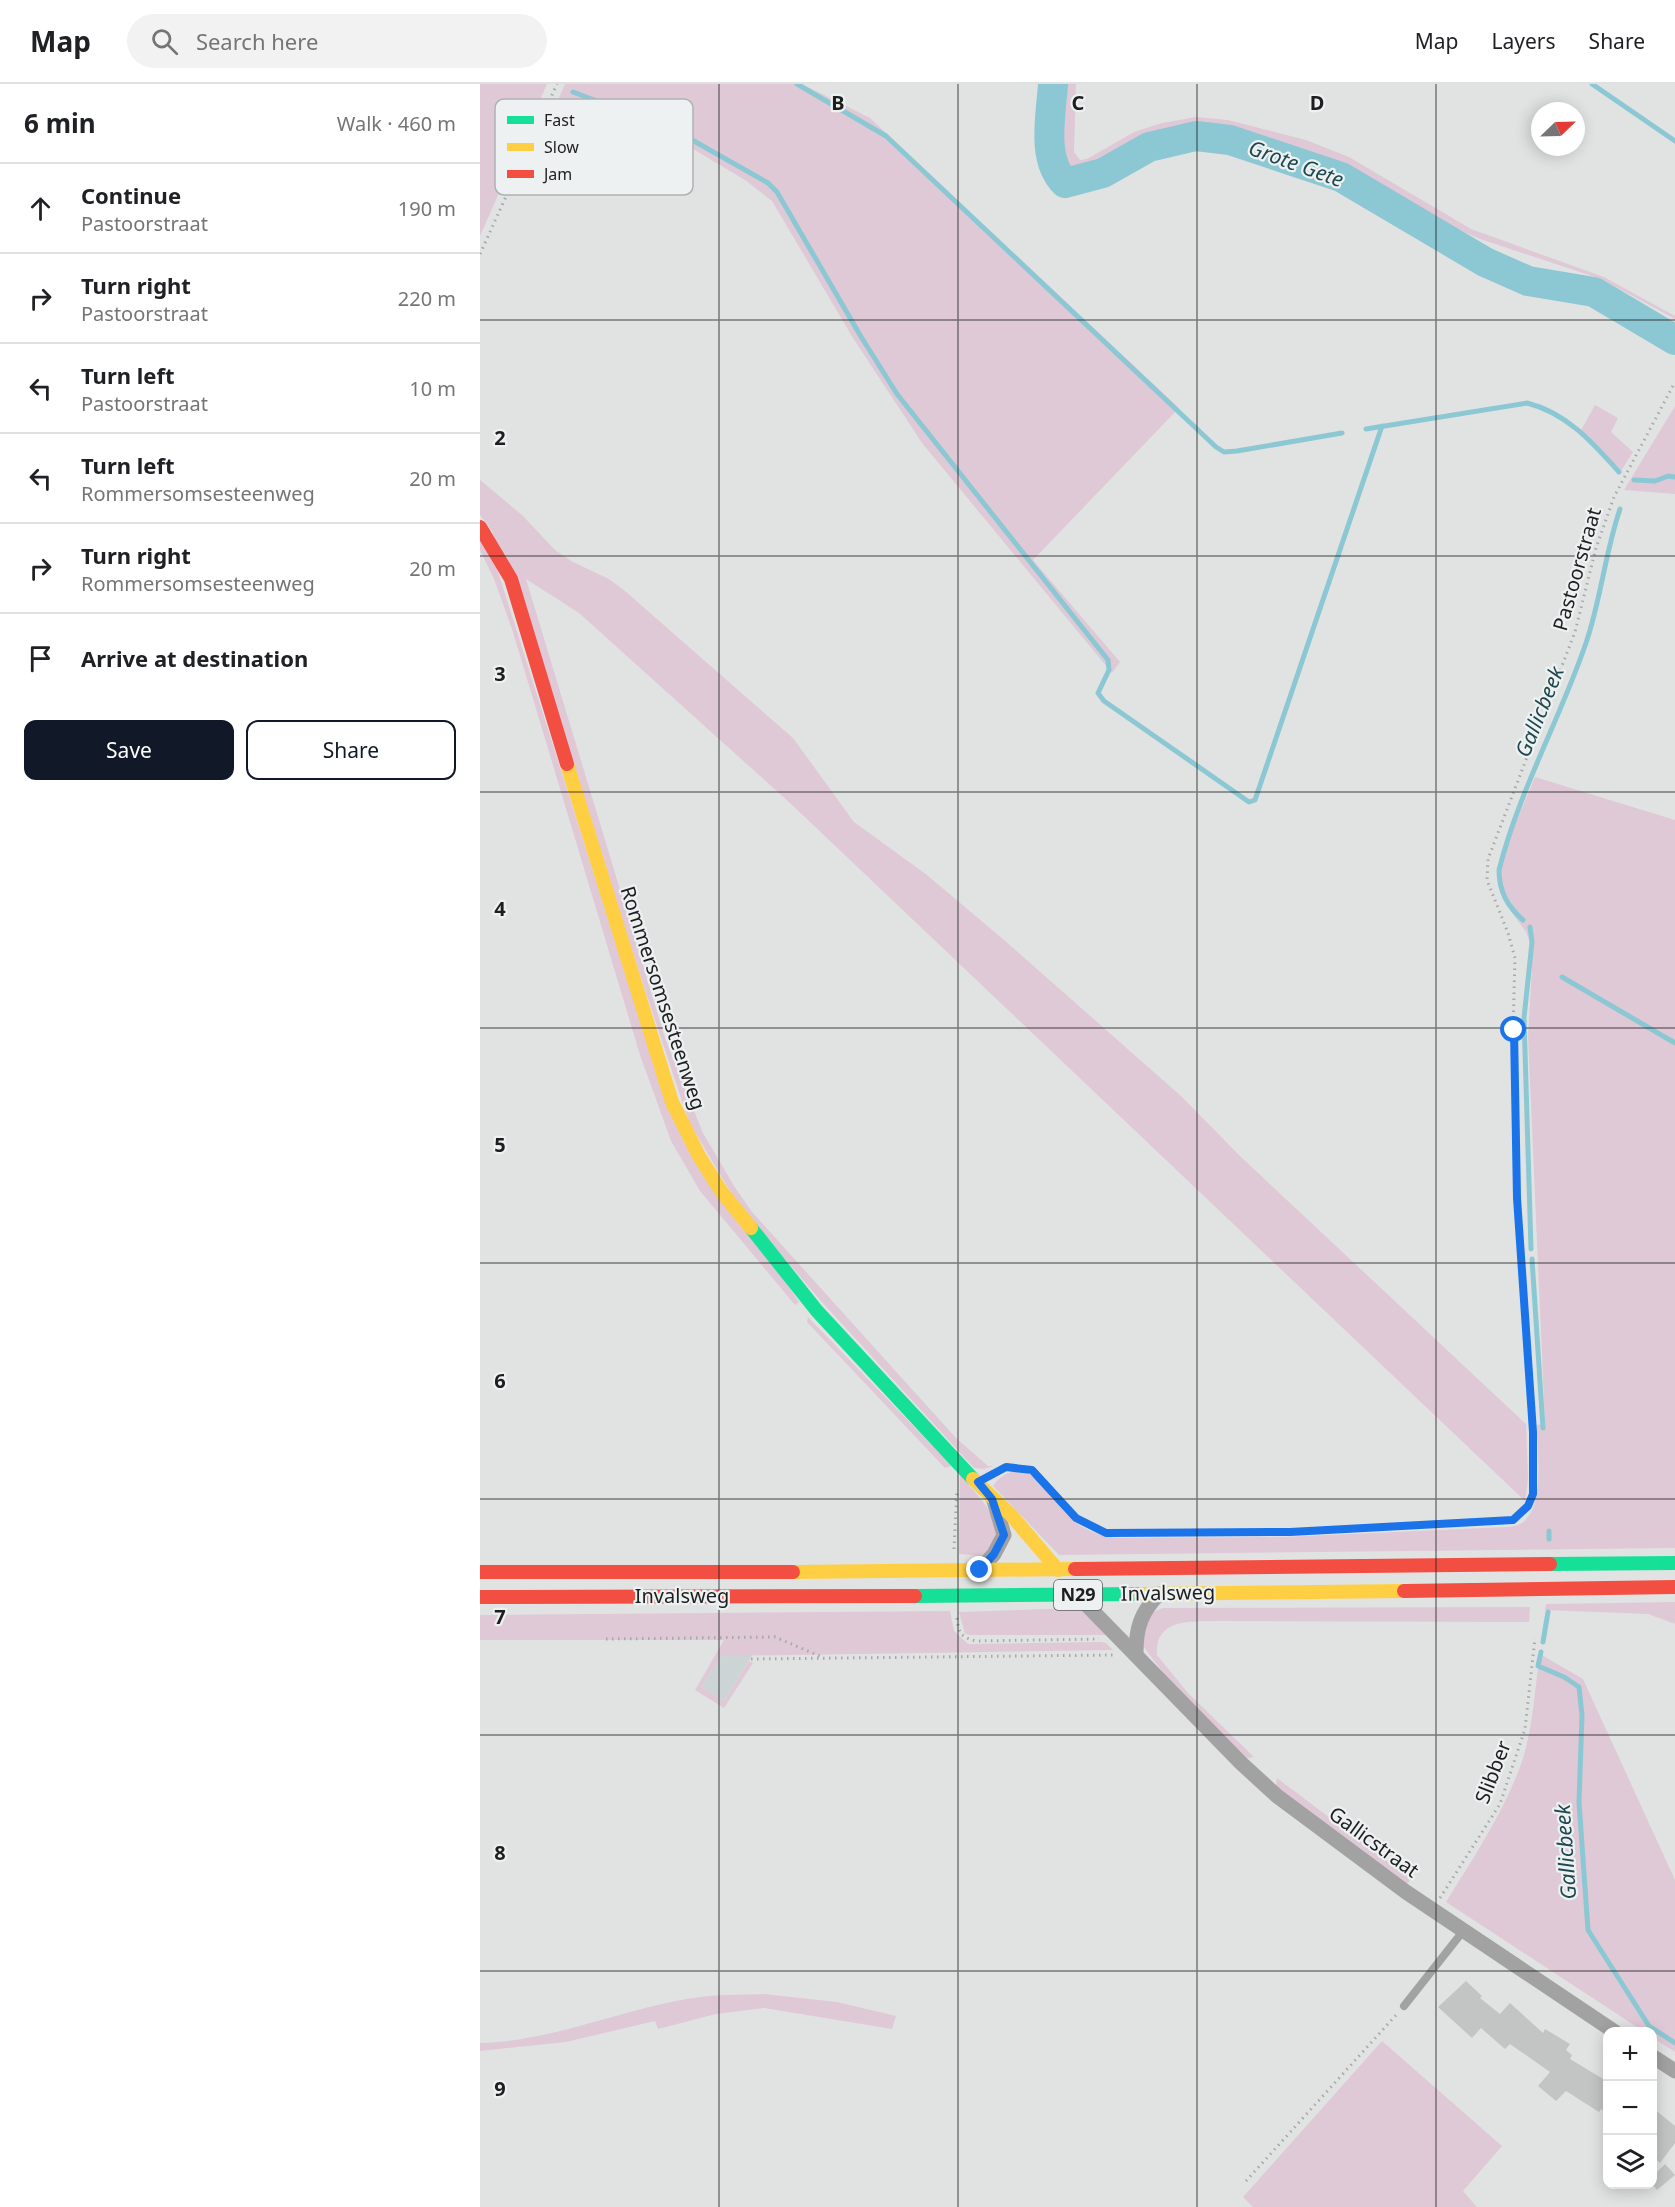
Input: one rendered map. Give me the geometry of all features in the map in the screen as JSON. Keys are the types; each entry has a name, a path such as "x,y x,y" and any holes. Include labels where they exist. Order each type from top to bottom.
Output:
{"main road":[{"name":"Rommersomsesteenweg","path":"480,527 511,579 652,1043 672,1102 686,1131 721,1191 817,1311 992,1499 1011,1515 1058,1570"},
{"name":"Invalsweg","path":"480,1572 1058,1570 1675,1563"},
{"name":"Invalsweg","path":"480,1597 1077,1594 1675,1587"}],"street":[{"name":"Rommersomsesteenweg","path":"980,1570 994,1554 1004,1535 992,1499"},
{"path":"1136,1653 1136,1634 1144,1610 1160,1593"},
{"name":"Gallicstraat","path":"1077,1594 1240,1763 1277,1796 1406,1892 1609,2027"},
{"path":"1657,2059 1675,2071"}],"lane":[{"path":"1404,2006 1464,1930"}],"path":[{"path":"550,99 557,84"},
{"path":"480,254 507,195"},
{"name":"Pastoorstraat","path":"978,1482 1006,1467 1032,1470 1076,1518 1106,1533 1290,1532 1475,1523 1513,1520 1528,1506 1533,1494 1533,1432 1517,1198 1515,958 1508,933 1487,880 1488,859 1575,632 1596,548 1614,497 1675,382"},
{"path":"954,1554 959,1461"},
{"path":"606,1639 775,1637 823,1657"},
{"name":"Slibber","path":"1438,1902 1500,1804 1525,1729 1535,1638"},
{"path":"751,1659 1136,1653"},
{"path":"1246,2181 1404,2006"}],"shaded area":[{"path":"480,84 547,84 540,99 495,99 495,195 498,195 480,236"},
{"path":"565,84 802,84 870,118 1179,408 1033,560 1120,662 1112,673 922,443 853,338 772,201 745,180 693,149 693,99 558,99"},
{"path":"1064,84 1076,84 1074,152 1080,160 1087,159 1134,132 1162,123 1196,117 1228,120 1306,140 1349,157 1471,229 1604,277 1675,316 1675,319 1601,279 1480,239 1412,209 1325,160 1256,139 1195,126 1167,133 1089,168 1075,171 1067,167 1062,143"},
{"path":"1595,405 1618,418 1611,432 1633,452 1621,471 1580,432"},
{"path":"1675,406 1675,494 1624,490"},
{"path":"480,480 522,515 556,551 609,579 625,591 793,738 854,822 927,875 1181,1096 1241,1157 1526,1424 1528,1479 1525,1501 790,803 579,613 526,579 665,1038 703,1133 752,1212 956,1438 988,1466 994,1466 984,1469 974,1468 821,1301 737,1203 689,1122 492,531 480,515"},
{"path":"480,535 494,559 670,1114 799,1302 795,1305 700,1191 671,1141 640,1055 512,629 494,579 480,550"},
{"path":"1535,777 1675,820 1675,1548 1059,1555 993,1486 1003,1476 1014,1471 1024,1471 1038,1480 1063,1510 1083,1527 1097,1534 1117,1538 1283,1537 1508,1527 1519,1525 1528,1517 1537,1493 1537,1425 1545,1424 1528,1036 1532,966 1531,945 1526,932 1510,910 1498,875 1503,853"},
{"path":"808,1317 952,1466 945,1468 807,1322"},
{"path":"960,1475 984,1503 995,1525 996,1535 992,1546 982,1556 959,1554"},
{"path":"1675,1602 1675,1624 1648,1614 1545,1610 1546,1604"},
{"path":"1530,1607 1529,1622 1220,1621 1187,1622 1169,1628 1162,1634 1158,1643 1157,1655 1188,1693 1254,1757 1244,1759 1167,1678 1143,1646 1152,1612 1163,1608"},
{"path":"1077,1608 1085,1610 1110,1635 971,1635 965,1634 959,1612"},
{"path":"950,1611 954,1631 968,1644 1101,1642 1106,1643 1113,1650 722,1656 701,1687 724,1701 749,1661 753,1663 724,1708 695,1690 724,1640 480,1640 480,1615"},
{"path":"753,1654 724,1701 701,1687 722,1656"},
{"path":"1540,1654 1583,1679 1675,1880 1675,2052 1657,2041 1657,2027 1637,2027 1446,1902 1511,1789 1523,1758 1530,1729"},
{"path":"1277,1778 1411,1879 1407,1884 1282,1792 1276,1785"},
{"path":"764,1994 837,2002 896,2016 892,2029 764,2008 716,2014 658,2029 655,2021 566,2042 480,2051 480,2043 538,2036 680,2000 716,1995"},
{"path":"1382,2041 1502,2146 1463,2191 1477,2207 1253,2207 1243,2197"}],"building":[{"path":"1466,1981 1482,1996 1480,1998 1500,2014 1510,2003 1543,2033 1545,2029 1570,2044 1566,2050 1572,2055 1570,2059 1603,2079 1603,2110 1601,2109 1599,2112 1566,2091 1556,2101 1538,2086 1550,2072 1510,2044 1505,2049 1481,2028 1472,2038 1438,2007"},
{"path":"1657,2111 1675,2126 1675,2143 1660,2163 1657,2160"},
{"path":"1665,2164 1675,2175 1657,2190 1657,2172"}],"waterway":[{"path":"797,84 886,136 1216,447 1224,452 1237,451 1342,433"},
{"name":"Grote Gete","path":"1053,84 1050,150 1053,162 1065,183 1103,173 1149,147 1196,136 1230,140 1341,177 1485,262 1528,281 1594,292 1675,340"},
{"path":"1592,84 1675,141"},
{"path":"573,92 591,99"},
{"path":"693,140 768,183 777,192 897,394 1108,660 1109,670 1098,693 1104,701 1249,802 1255,800 1382,426"},
{"path":"1366,429 1527,403 1555,414 1578,430 1619,472"},
{"name":"Gallicbeek","path":"1634,480 1655,481 1668,476 1675,477"},
{"name":"Gallicbeek","path":"1523,920 1505,898 1500,885 1499,870 1528,783 1586,643 1620,509"},
{"name":"Gallicbeek","path":"1530,927 1532,942 1524,1018 1531,1249"},
{"path":"1562,977 1675,1043"},
{"name":"Gallicbeek","path":"1532,1259 1543,1428"},
{"name":"Gallicbeek","path":"1549,1531 1549,1539"},
{"name":"Gallicbeek","path":"1543,1642 1548,1612"},
{"name":"Gallicbeek","path":"1541,1652 1538,1666 1564,1677 1579,1687 1582,1715 1579,1802 1588,1930 1649,2026 1675,2043"}],"traffic: fast":[{"path":"751,1228 817,1311 973,1479"},
{"path":"1550,1564 1675,1563"},
{"path":"915,1596 1141,1594"}],"traffic: slow":[{"path":"567,764 672,1102 699,1156 721,1191 751,1228"},
{"path":"973,1479 1011,1515 1058,1570"},
{"path":"793,1572 1075,1569"},
{"path":"1141,1594 1404,1591"}],"traffic: jam":[{"path":"480,527 511,579 567,764"},
{"path":"1075,1569 1550,1564"},
{"path":"480,1572 793,1572"},
{"path":"1404,1591 1675,1587"},
{"path":"480,1597 915,1596"}],"route":[{"path":"980,1570 994,1554 1004,1535 999,1514 992,1499 978,1482 1006,1467 1032,1470 1076,1518 1090,1528 1106,1533 1290,1532 1475,1523 1513,1520 1528,1506 1533,1494 1533,1432 1517,1198 1514,1030"}]}
